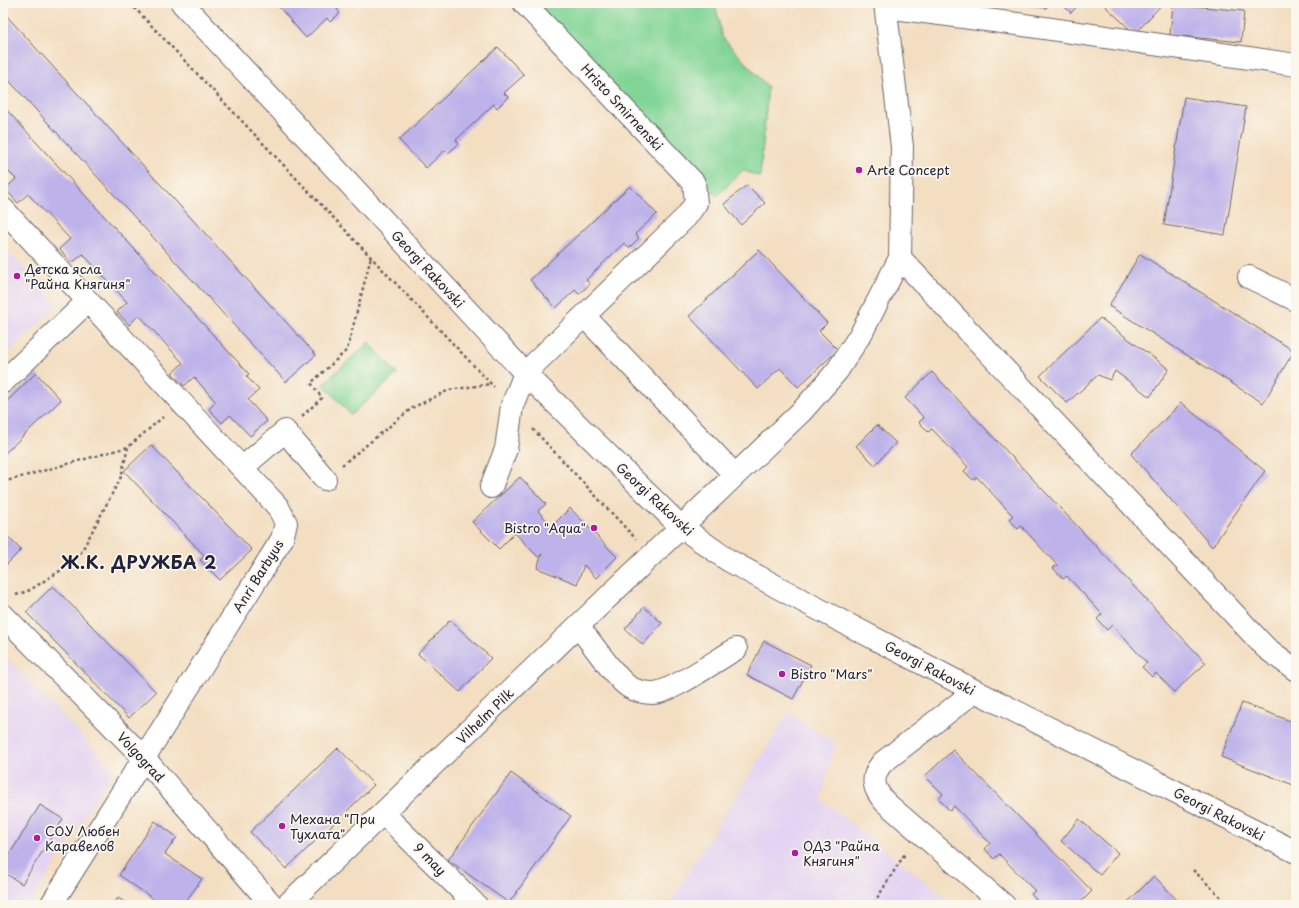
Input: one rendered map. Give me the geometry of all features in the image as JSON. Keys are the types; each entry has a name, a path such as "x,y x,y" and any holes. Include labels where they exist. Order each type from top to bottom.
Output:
{"street":[{"name":"Georgi Rakovski","path":"182,3 525,373 680,526 728,560 803,601 975,691 1296,852"},
{"name":"Hristo Smirnenski","path":"524,3 694,183 696,203 686,217 585,317 525,373"},
{"path":"1296,65 886,5 902,147 900,258 1266,648 1296,670"},
{"name":"Anri Barbyus","path":"3,209 278,507 286,523 282,539 51,905"},
{"name":"Vilhelm Pilk","path":"287,905 384,814 680,526 802,411 837,371 862,332 900,258"},
{"path":"1249,277 1296,300"},
{"path":"3,382 88,301"},
{"path":"585,317 735,475"},
{"path":"491,488 506,449 512,406 525,373"},
{"path":"242,468 285,431 325,479"},
{"name":"Volgograd","path":"6,606 144,758 272,905"},
{"path":"578,626 628,686 640,691 653,693 667,689 736,649"},
{"path":"975,691 882,763 875,771 874,785 879,795 1004,905"},
{"name":"9 may","path":"384,814 476,905"}],"path":[{"path":"130,3 651,555"},
{"path":"322,398 311,383 347,350 371,257"},
{"path":"325,479 412,408 449,390 491,384"},
{"path":"3,482 128,447 181,401"},
{"path":"6,606 77,560 121,477 128,447"},
{"path":"874,903 919,831"},
{"path":"1193,870 1229,905"}],"shaded area":[{"name":"Детска ясла \"Райна Княгиня\"","path":"3,246 58,305 3,358"},
{"name":"СОУ Любен Каравелов","path":"3,654 114,770 29,905 3,905"},
{"name":"ОДЗ \"Райна Княгиня\"","path":"788,713 835,743 821,800 956,905 668,905"}],"green space":[{"path":"535,3 715,3 722,37 768,87 760,177 743,170 717,196"},
{"path":"369,342 397,374 351,415 323,384"}],"building":[{"path":"283,3 343,3 337,9 340,13 330,22 327,18 306,38 279,7"},
{"path":"1012,3 1051,3 1046,8"},
{"path":"1061,3 1080,3 1071,13"},
{"path":"1109,3 1163,3 1135,34 1106,7"},
{"path":"1173,4 1244,11 1241,42 1170,35"},
{"path":"3,12 316,355 286,382 3,74"},
{"path":"498,47 524,75 504,93 508,97 497,108 494,104 456,140 459,144 448,153 445,150 426,168 399,140"},
{"path":"1184,97 1246,107 1225,235 1164,225"},
{"path":"3,106 249,374 246,376 259,390 248,400 267,421 250,436 230,415 222,423 209,409 216,402 194,377 184,386 172,373 183,363 139,315 129,325 117,312 127,302 83,254 72,263 59,249 70,239 28,194 18,203 5,189 16,179 3,166"},
{"path":"747,185 765,203 741,225 724,204"},
{"path":"630,186 657,214 635,234 639,238 629,248 624,243 586,280 590,284 579,294 575,290 556,308 530,280"},
{"path":"759,250 827,323 819,331 838,350 798,387 780,368 758,389 689,316"},
{"path":"1140,254 1294,351 1263,403 1109,306"},
{"path":"1100,318 1169,369 1150,397 1115,371 1110,380 1098,375 1067,403 1040,376"},
{"path":"932,372 1206,663 1174,692 1156,673 1152,677 1142,667 1147,663 1112,625 1107,630 1097,619 1102,614 1067,576 1063,579 1053,568 1057,565 1021,526 1018,529 1009,519 1013,516 977,477 973,480 964,471 968,467 932,429 928,432 919,422 924,418 905,398"},
{"path":"36,373 61,400 3,455 3,405"},
{"path":"1181,403 1265,471 1212,547 1131,454"},
{"path":"877,425 896,443 875,465 856,446"},
{"path":"151,445 252,550 220,580 200,560 205,556 124,471"},
{"path":"520,477 546,504 538,511 552,526 570,508 617,557 596,578 584,565 577,584 537,568 542,554 538,557 515,533 499,549 472,522"},
{"path":"3,532 21,550 3,568"},
{"path":"53,586 156,692 129,718 26,612"},
{"path":"644,607 662,623 643,645 625,629"},
{"path":"450,620 491,658 460,692 418,654"},
{"path":"764,641 811,665 793,699 747,675"},
{"path":"1242,703 1296,723 1296,786 1221,757"},
{"path":"338,748 374,785 286,869 250,832"},
{"path":"953,750 1092,891 1078,905 1041,905 1031,894 1035,891 999,854 994,859 985,849 990,843 954,806 950,811 939,799 943,794 925,776"},
{"path":"511,773 571,816 509,903 448,860"},
{"path":"40,805 63,819 22,884 3,872 3,865"},
{"path":"1079,819 1118,853 1100,875 1061,841"},
{"path":"155,821 177,837 165,854 202,879 183,905 162,905 119,875"},
{"path":"1154,876 1182,905 1131,905 1128,902"},
{"path":"118,898 129,905 114,905"}],"place":[{"name":"Arte Concept","path":"859,170"},
{"name":"Детска ясла \"Райна Княгиня\"","path":"17,276"},
{"name":"Bistro \"Aqua\"","path":"594,528"},
{"name":"Bistro \"Mars\"","path":"782,674"},
{"name":"Механа \"При Тухлата\"","path":"282,826"},
{"name":"СОУ Любен Каравелов","path":"37,838"},
{"name":"ОДЗ \"Райна Княгиня\"","path":"795,853"}],"district":[{"name":"Ж.К. ДРУЖБА 2","path":"139,563"}]}
